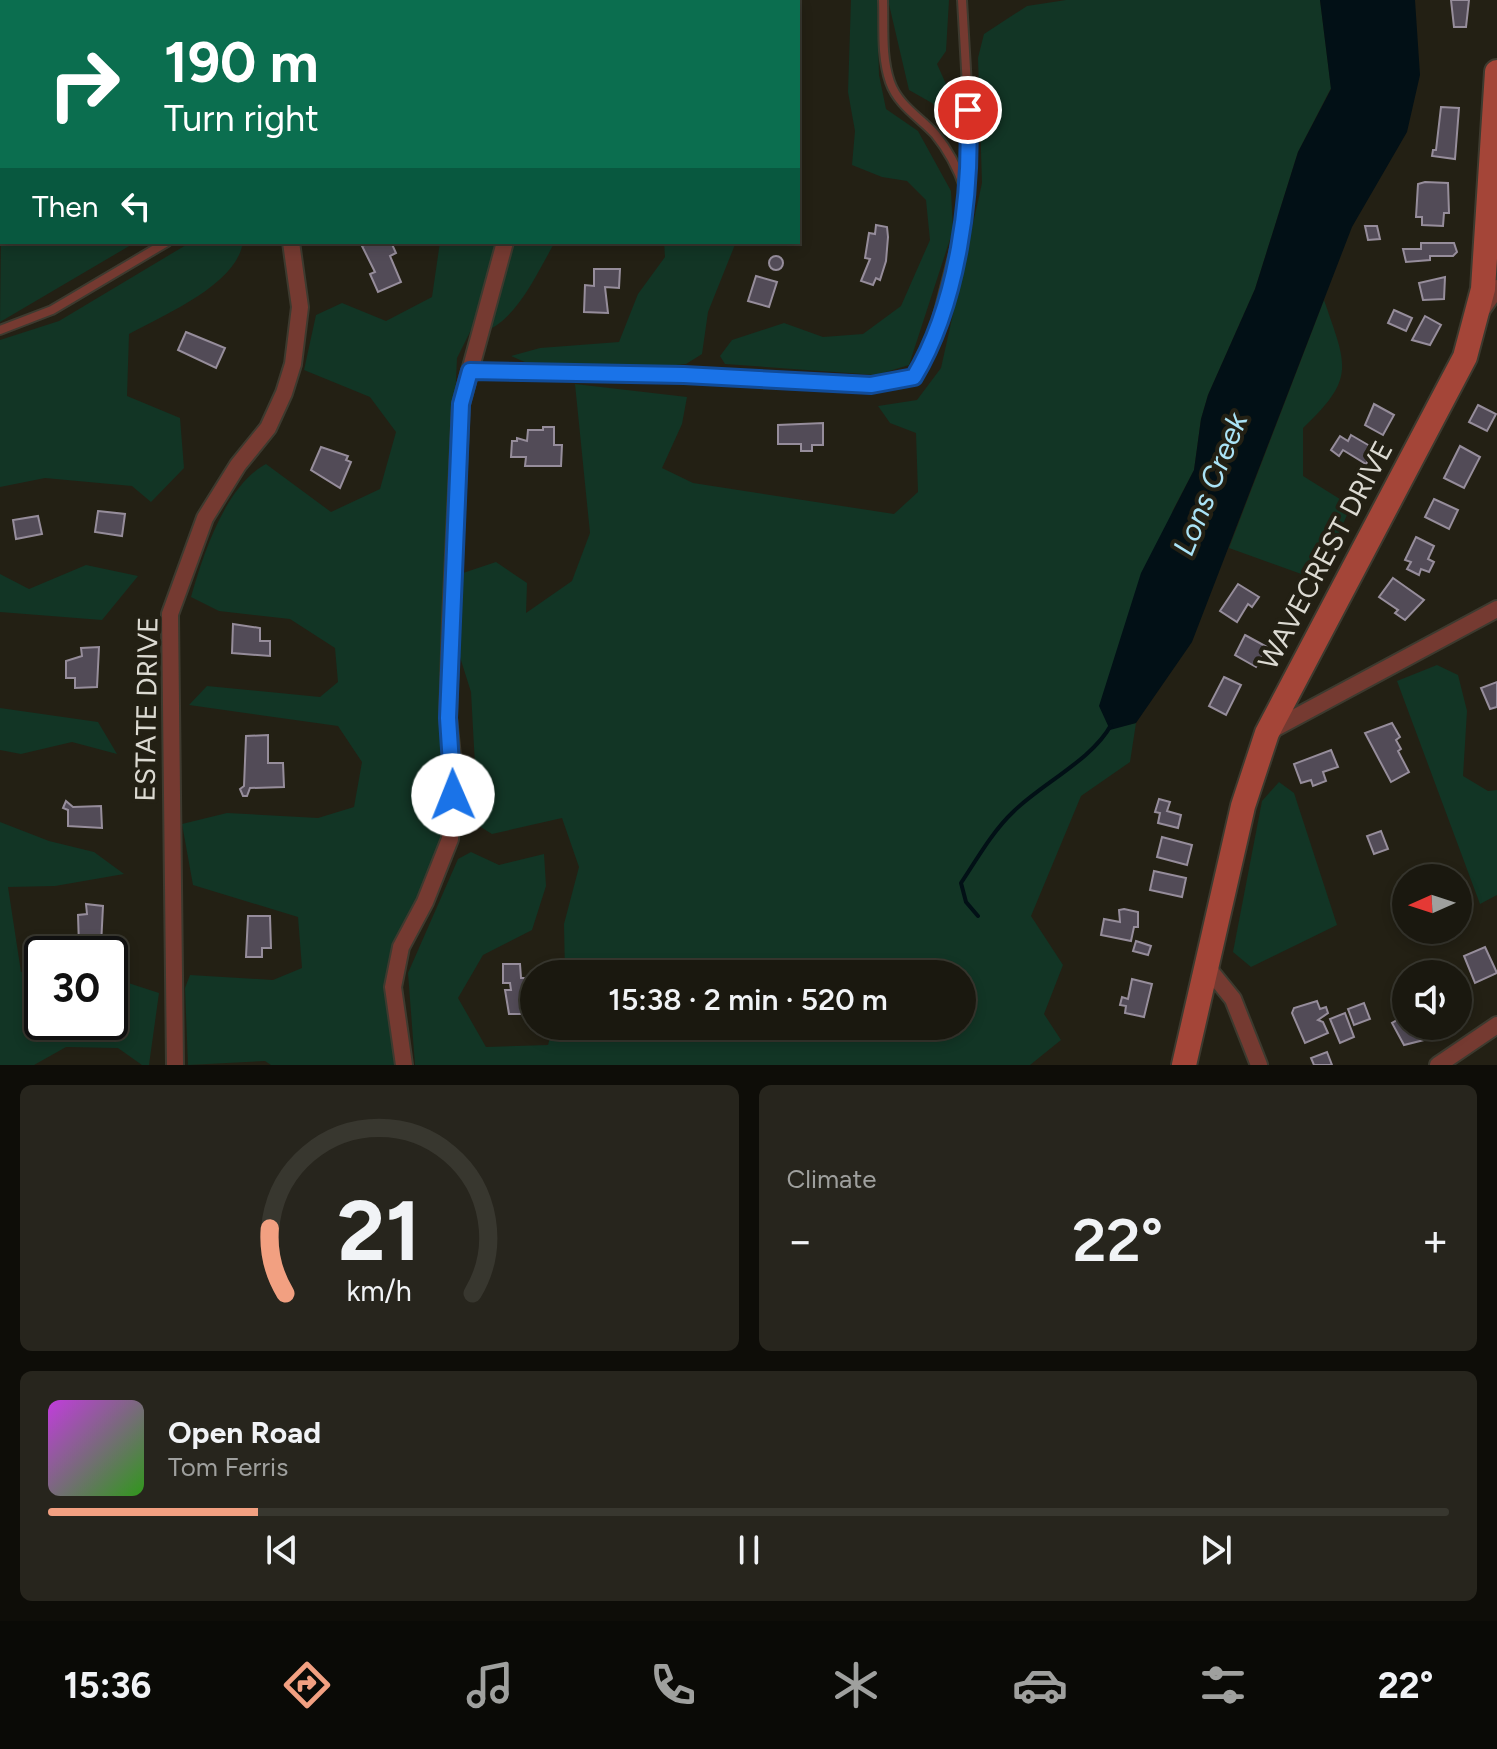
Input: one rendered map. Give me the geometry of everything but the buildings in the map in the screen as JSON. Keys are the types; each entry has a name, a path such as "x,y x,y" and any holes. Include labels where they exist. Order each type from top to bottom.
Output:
{"street":[{"name":"WAVECREST DRIVE","path":"1184,1065 1243,806 1267,733 1465,357 1483,289 1494,174 1497,72"},
{"name":"ESTATE DRIVE","path":"175,1065 170,614 205,518 238,465 268,428 284,393 293,364 300,307 291,244"},
{"path":"404,1065 393,987 401,947 425,902 450,839 454,775 448,718 461,404 504,244"},
{"path":"1475,318 1497,288"},
{"path":"1267,733 1497,609"},
{"path":"1207,967 1233,999 1259,1065"},
{"path":"1438,1065 1497,1025"}],"lane":[{"path":"883,0 885,59 891,83 900,102 935,135 957,166 968,197"},
{"path":"470,371 684,375 871,385 914,377 933,339 968,197 970,138 962,0"},
{"path":"0,330 52,310 164,244"}],"green space":[{"path":"851,0 877,0 879,75 886,109 918,131 951,191 953,230 909,365 876,375 725,364 720,356 732,340 784,323 823,337 863,334 901,306 930,240 926,200 907,181 882,177 852,165 855,131 848,92"},
{"path":"888,0 949,0 946,51 937,64 946,84 960,136 932,103 909,90"},
{"path":"1066,0 1320,0 1331,88 1298,152 1255,289 1208,395 1201,419 1194,470 1173,510 1110,729 1136,723 1130,762 1081,796 1031,916 1063,965 1044,1014 1061,1040 1030,1065 415,1065 408,973 458,859 471,852 499,865 544,854 546,886 532,930 483,955 458,998 486,1047 548,1045 549,1040 976,1040 976,960 565,960 564,924 579,867 562,818 492,834 471,821 475,765 471,692 459,654 463,573 496,562 527,583 526,613 572,581 590,533 575,384 687,397 682,424 662,468 693,483 894,514 918,492 916,433 890,423 878,406 917,400 941,368 982,183 978,58 984,34 1027,6"},
{"path":"1,244 133,244 0,322"},
{"path":"188,244 242,244 238,258 213,285 129,334 127,396 180,418 184,468 151,502 132,486 45,478 0,487 0,340 59,321"},
{"path":"440,244 496,244 478,316 457,358 441,715 447,797 443,833 388,973 397,1065 271,1065 265,1061 188,1065 185,988 190,975 273,980 302,968 298,917 193,885 182,824 227,813 318,818 354,807 362,762 338,726 189,705 207,686 320,697 338,682 335,648 290,619 219,611 191,597 196,580 209,542 227,505 251,474 266,464 331,512 380,489 396,432 370,397 304,370 316,315 342,303 386,321 432,297"},
{"path":"512,244 554,244 517,305 508,316 486,331"},
{"path":"664,244 735,244 708,312 702,354 686,364 649,368 541,369 511,356 540,348 619,342 638,294 665,257"},
{"path":"1324,300 1338,340 1342,369 1332,396 1303,428 1303,476 1351,506 1318,580 1229,548"},
{"path":"86,565 138,576 102,620 0,612 0,574 29,589"},
{"path":"1437,665 1458,675 1467,711 1463,776 1488,791 1497,790 1497,895 1480,904 1472,883 1472,864 1465,864 1397,681"},
{"path":"0,708 98,722 117,754 72,742 21,754 0,750"},
{"path":"1279,782 1294,793 1337,925 1251,967 1233,952 1262,801"},
{"path":"0,822 49,841 94,852 124,874 55,886 8,887 21,972 24,972 24,1040 128,1040 128,983 159,993 149,1065 142,1065 118,1048 66,1047 34,1065 0,1065"}],"water":[{"path":"1320,0 1415,0 1420,75 1407,132 1352,227 1192,642 1136,723 1110,730 1099,706 1141,573 1194,470 1201,419 1208,395 1255,289 1298,152 1331,89"}],"waterway":[{"name":"Lons Creek","path":"978,916 966,902 961,883 985,846 1013,812 1092,749 1111,725"}],"route":[{"path":"453,795 448,718 451,619 461,404 470,371 550,375 684,375 871,385 914,377 929,351 948,289 968,197 968,110"}]}
